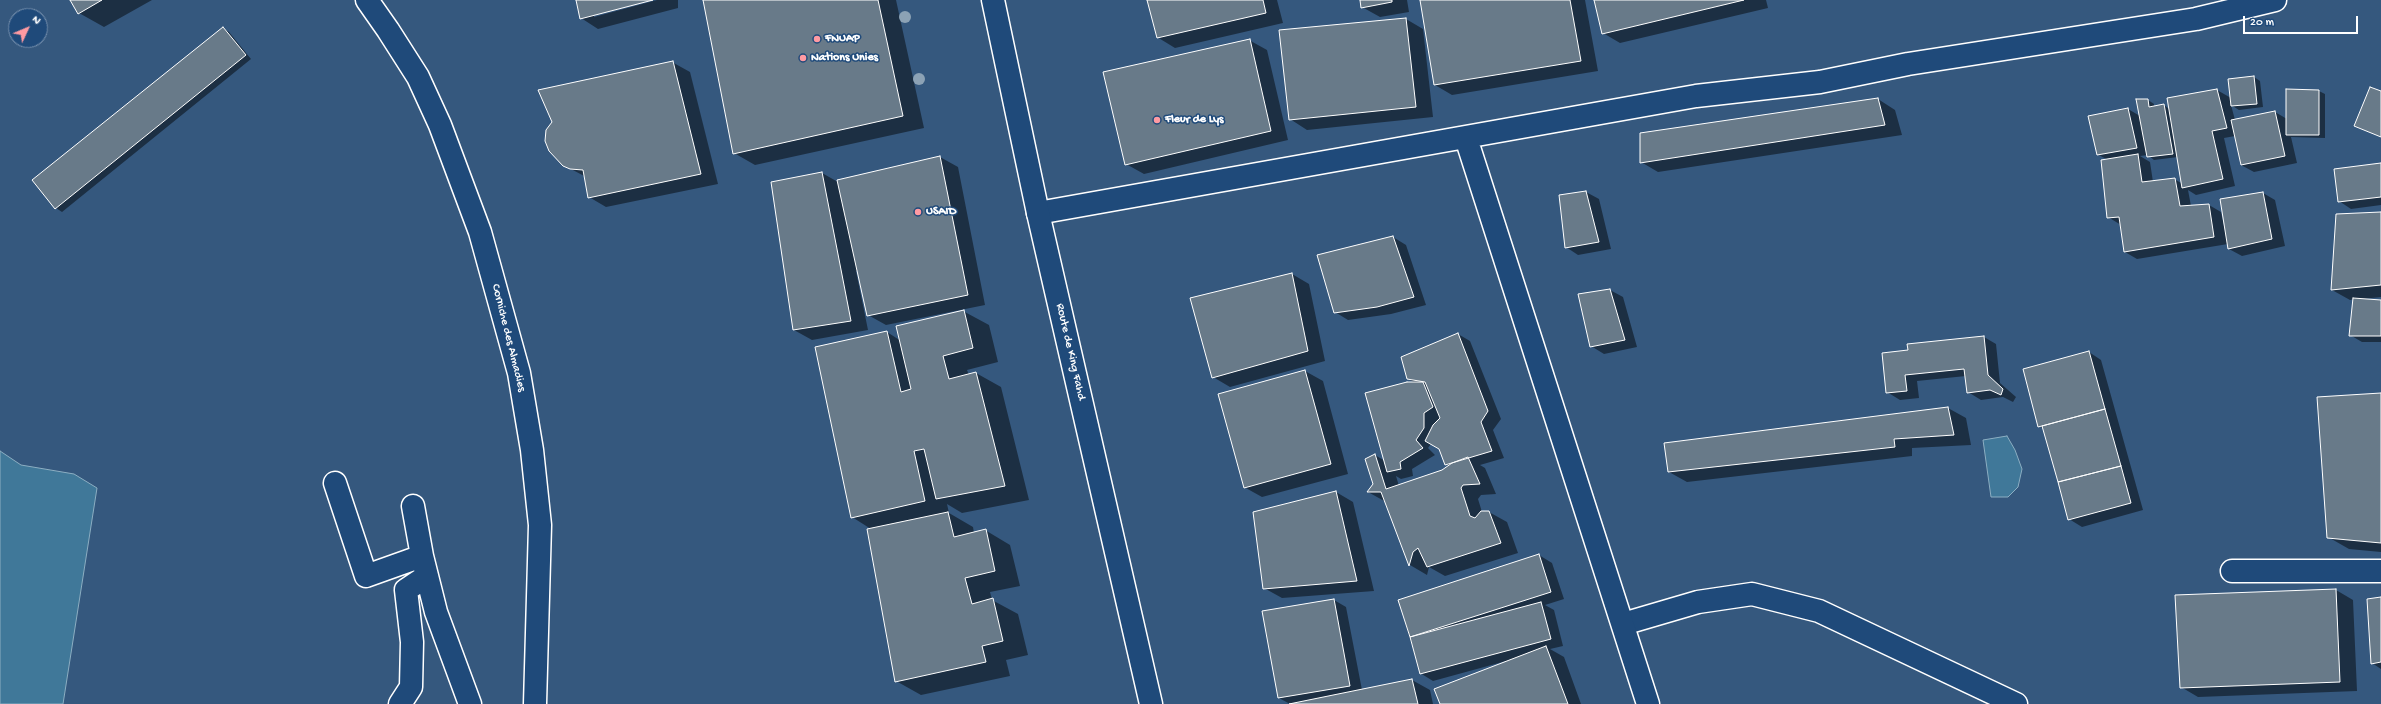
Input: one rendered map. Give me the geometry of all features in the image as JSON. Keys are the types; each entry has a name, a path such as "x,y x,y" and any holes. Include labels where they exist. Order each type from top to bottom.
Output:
{"street":[{"name":"Corniche des Almadies","path":"367,0 418,77 440,125 480,232 519,373 532,450 540,525 535,704"},
{"name":"Route de King Fahd","path":"993,0 1038,213 1151,704"},
{"path":"1038,213 1696,96 1820,82 1908,64 2196,19 2275,0"},
{"path":"1466,138 1648,704"},
{"path":"336,483 366,576 424,566"},
{"path":"413,506 424,566 436,612 470,704"},
{"path":"400,704 411,687 412,642 406,590 424,566"},
{"path":"2232,571 2381,571"},
{"path":"1623,624 1698,602 1752,594 1819,611 2016,704"}],"water":[{"path":"2007,436 2015,450 2022,469 2018,487 2008,497 1991,497 1983,440"},
{"path":"0,451 21,465 74,474 97,488 63,704 0,704"}],"building":[{"path":"70,0 102,0 78,14"},
{"path":"576,0 653,0 580,19"},
{"name":"Nations Unies","path":"703,0 878,0 903,116 733,154"},
{"path":"1147,0 1263,0 1266,13 1157,38"},
{"path":"1360,0 1392,0 1392,2 1361,8"},
{"path":"1420,0 1570,0 1581,61 1434,85"},
{"path":"1594,0 1744,0 1602,34"},
{"path":"1406,18 1416,107 1289,120 1279,30"},
{"path":"223,27 246,55 55,209 32,180"},
{"path":"1250,39 1271,131 1125,165 1103,72"},
{"path":"673,61 701,174 588,198 583,170 570,169 563,166 549,151 545,141 546,130 552,122 538,90"},
{"path":"2254,76 2257,104 2231,106 2228,79"},
{"path":"2370,87 2381,91 2381,137 2354,126"},
{"path":"2217,89 2227,128 2212,131 2223,179 2182,188 2167,98"},
{"path":"2286,89 2319,90 2319,135 2286,135"},
{"path":"1878,98 1885,125 1640,163 1640,133"},
{"path":"2136,99 2148,99 2149,107 2164,104 2173,154 2147,157"},
{"path":"2128,108 2137,148 2097,155 2088,116"},
{"path":"2275,111 2285,156 2241,165 2231,120"},
{"path":"2138,154 2142,182 2175,178 2180,206 2209,204 2214,237 2124,252 2119,217 2107,218 2101,160"},
{"path":"940,156 968,295 867,316 837,180"},
{"path":"2381,163 2381,197 2338,202 2334,169"},
{"path":"822,172 851,321 793,330 771,182"},
{"path":"1586,191 1599,242 1565,248 1559,195"},
{"path":"2263,192 2272,239 2228,249 2220,199"},
{"path":"2381,212 2381,285 2331,290 2336,214"},
{"path":"1393,236 1414,297 1377,307 1334,313 1317,255"},
{"path":"1292,273 1308,351 1212,378 1190,298"},
{"path":"1610,289 1625,340 1590,347 1578,294"},
{"path":"2353,298 2381,300 2381,336 2349,336"},
{"path":"964,310 973,348 943,356 949,379 976,372 1005,486 936,499 924,449 914,451 925,501 851,518 815,347 887,331 901,392 911,389 896,326"},
{"path":"1458,333 1488,411 1481,422 1492,451 1445,465 1439,449 1425,441 1433,425 1440,418 1425,382 1407,379 1401,357"},
{"path":"1984,336 1988,375 2003,389 2001,395 1990,390 1967,393 1964,369 1905,375 1907,391 1886,393 1882,353 1908,350 1907,344"},
{"path":"2089,351 2105,409 2038,427 2023,369"},
{"path":"1305,370 1331,464 1244,488 1218,394"},
{"path":"1407,382 1423,382 1433,407 1424,413 1424,428 1416,440 1423,448 1400,462 1401,469 1387,472 1365,393"},
{"path":"2381,393 2381,543 2327,538 2317,397"},
{"path":"1948,407 1954,435 1894,439 1895,447 1668,472 1664,443"},
{"path":"2105,409 2121,466 2058,482 2042,426"},
{"path":"1375,454 1386,489 1442,470 1452,463 1468,457 1480,484 1463,485 1461,488 1470,516 1475,518 1481,511 1489,511 1501,543 1427,567 1418,548 1413,552 1409,566 1381,492 1367,492 1373,484 1365,459"},
{"path":"2121,466 2131,503 2068,520 2058,482"},
{"path":"1336,491 1357,581 1263,589 1253,512"},
{"path":"948,512 954,537 986,529 995,571 965,578 972,604 993,598 1003,641 982,646 986,662 895,682 867,529"},
{"path":"1539,554 1551,592 1410,637 1398,600"},
{"path":"2336,589 2340,682 2180,688 2175,595"},
{"path":"2381,597 2381,662 2371,664 2367,599"},
{"path":"1334,599 1350,686 1278,698 1262,611"},
{"path":"1541,602 1551,639 1420,674 1410,637"},
{"path":"1546,646 1568,704 1440,704 1434,689"},
{"path":"1412,679 1418,704 1289,704"}],"place":[{"name":"FNUAP","path":"817,39"},
{"name":"Nations Unies","path":"803,58"},
{"name":"Fleur de Lys","path":"1157,120"},
{"name":"USAID","path":"918,212"}]}
